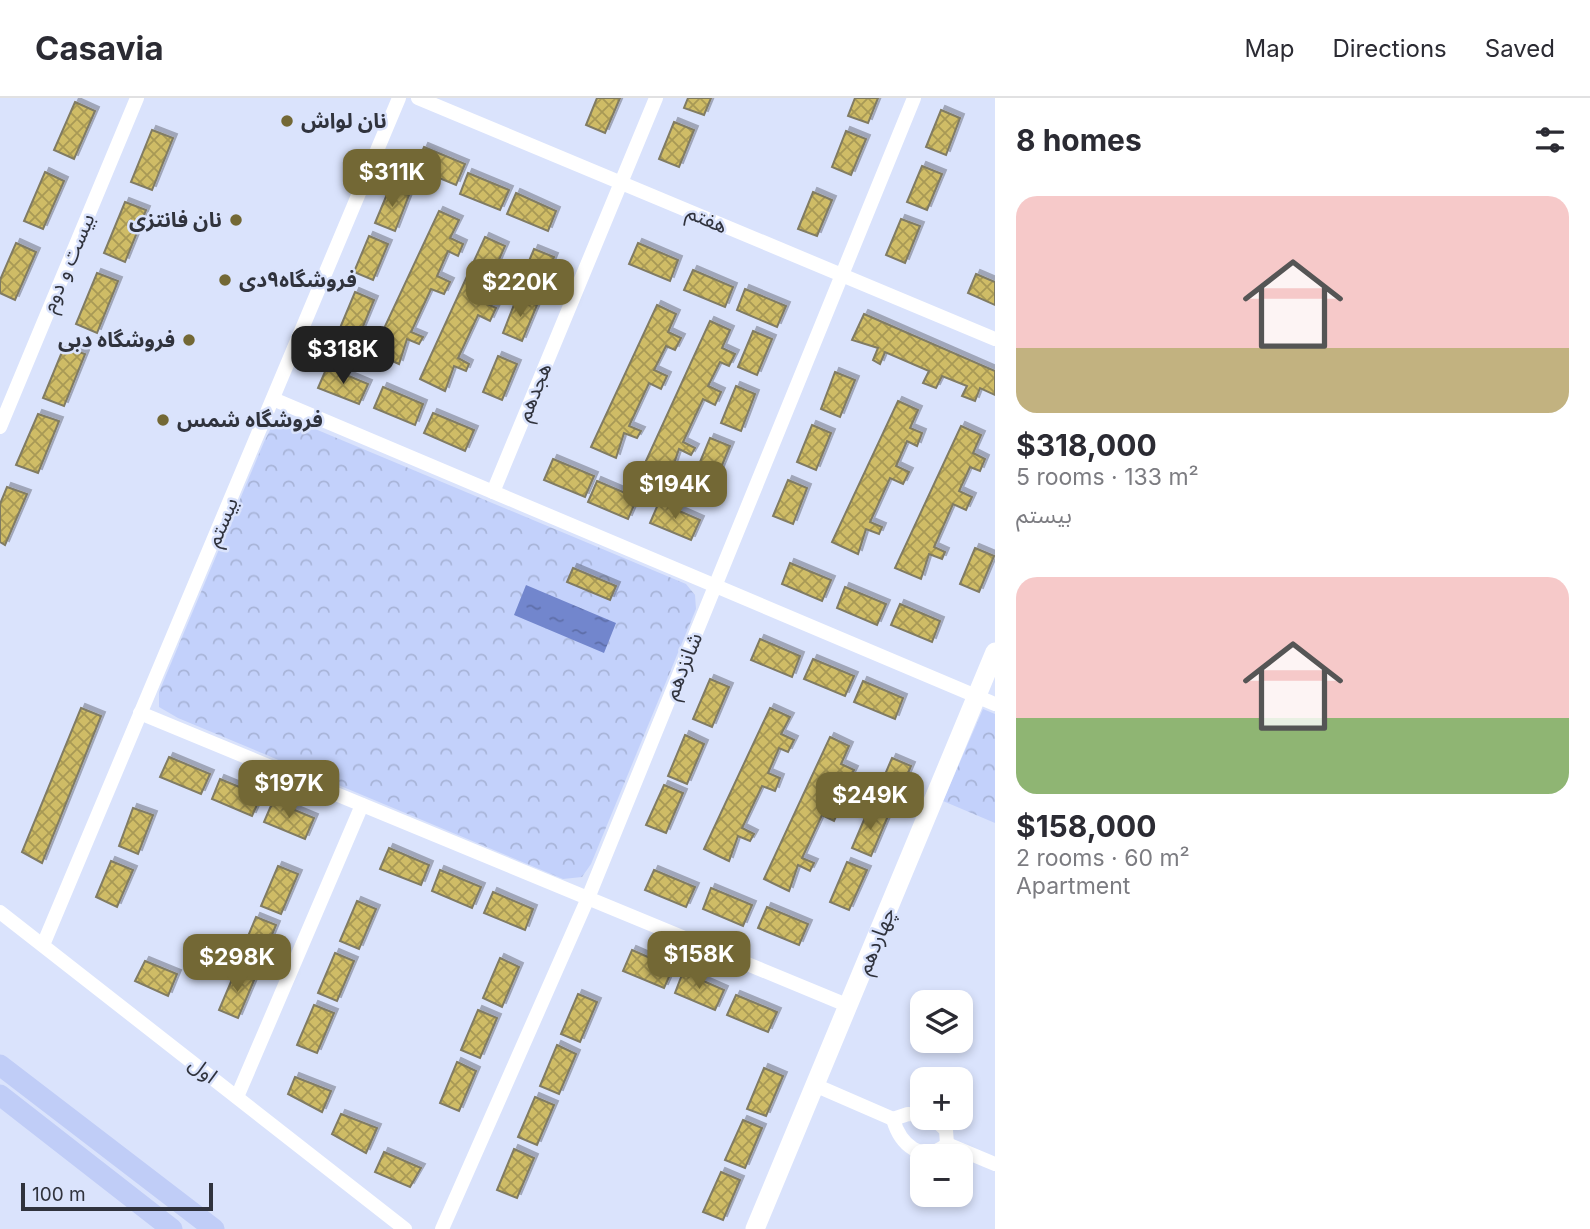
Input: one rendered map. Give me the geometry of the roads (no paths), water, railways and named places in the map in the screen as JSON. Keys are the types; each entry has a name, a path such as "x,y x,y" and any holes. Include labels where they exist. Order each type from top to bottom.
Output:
{"main road":[{"name":"چهاردهم","path":"755,1229 817,1086 995,652"},
{"path":"0,1065 214,1229"},
{"path":"0,1095 172,1229"}],"street":[{"name":"بیست و دوم","path":"0,427 137,98"},
{"name":"بیستم","path":"43,945 399,98"},
{"name":"هفتم","path":"418,98 995,339"},
{"name":"هجدهم","path":"493,492 656,98"},
{"name":"شانزدهم","path":"442,1229 588,898 914,98"},
{"path":"273,399 995,704"},
{"path":"141,713 849,1006"},
{"path":"237,1097 362,805"},
{"name":"اول","path":"0,912 405,1229"},
{"path":"817,1086 893,1119 910,1114"},
{"path":"893,1119 897,1134 910,1146"},
{"path":"946,1130 947,1144"},
{"path":"973,1155 995,1164"}],"water":[{"path":"526,585 616,623 604,653 514,615"}],"place":[{"name":"نان لواش","path":"287,121"},
{"name":"نان فانتزی","path":"236,220"},
{"name":"فروشگاه۹دی","path":"225,280"},
{"name":"فروشگاه دبی","path":"189,340"},
{"name":"فروشگاه شمس","path":"163,420"}]}
